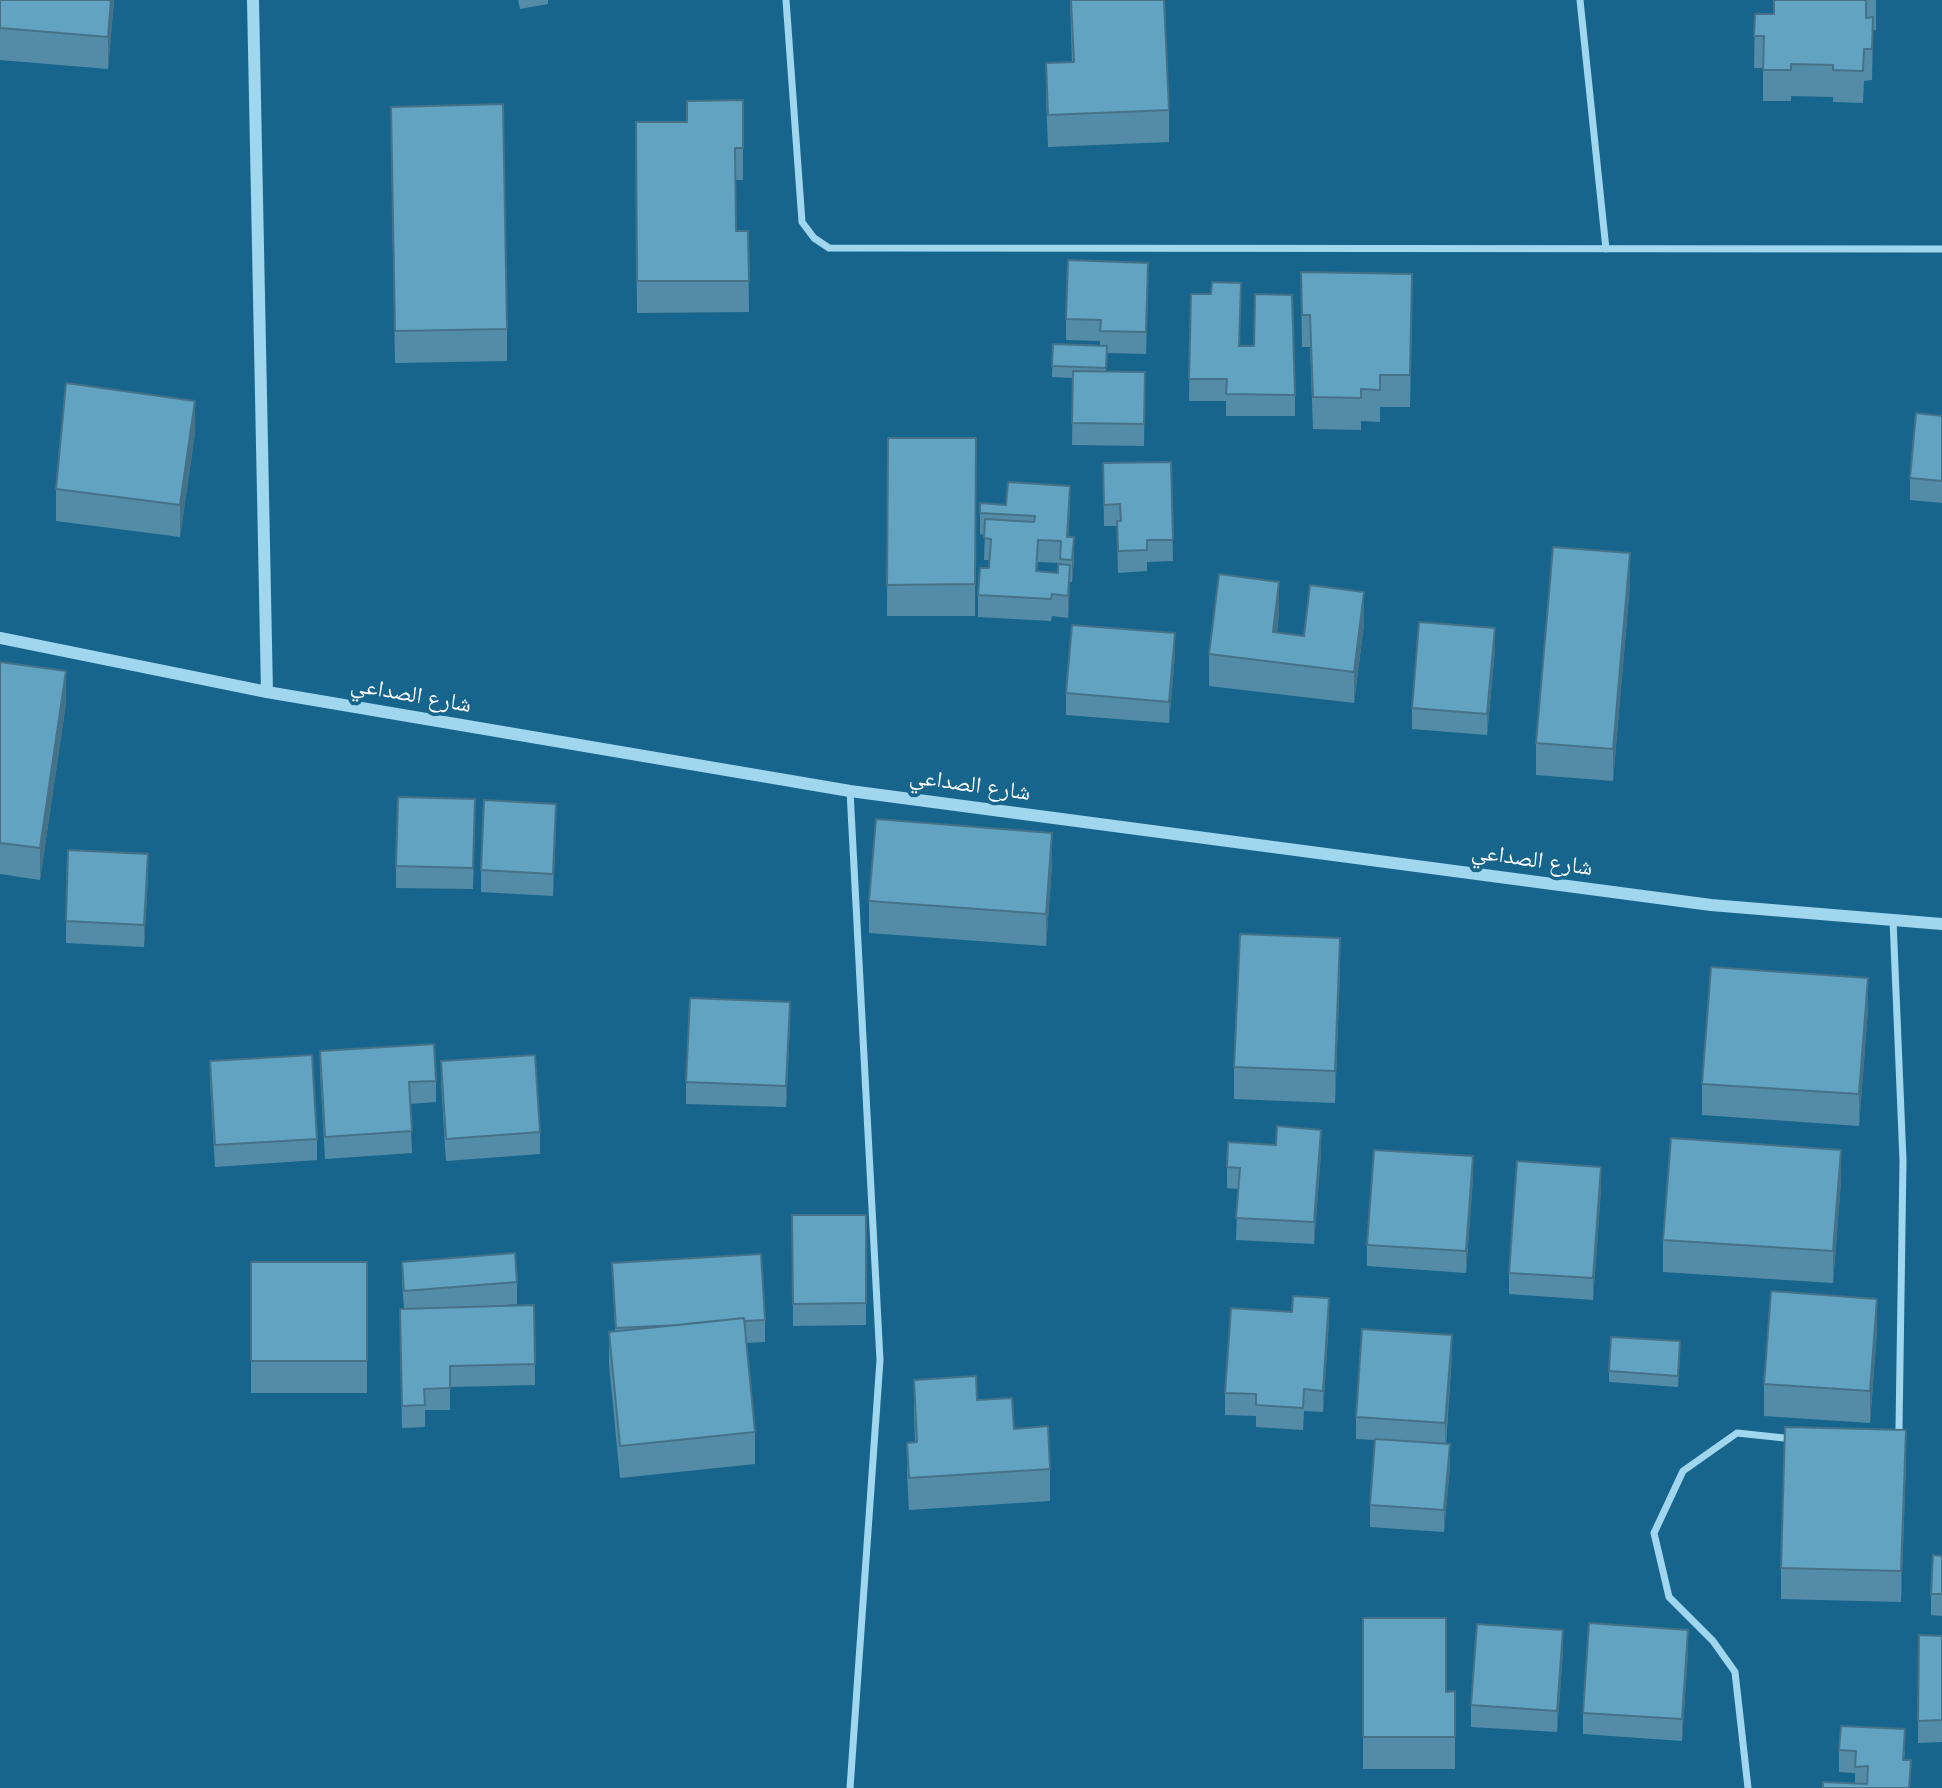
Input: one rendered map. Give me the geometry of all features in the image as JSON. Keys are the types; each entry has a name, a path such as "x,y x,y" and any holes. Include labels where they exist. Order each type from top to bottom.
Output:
{"street":[{"path":"253,0 267,692"},
{"path":"786,0 802,222 814,238 829,248 1942,249"},
{"path":"1580,0 1606,249"},
{"name":"شارع الصداعي","path":"0,638 267,692 850,791 1711,905 1942,924"},
{"path":"850,791 880,1360 850,1788"},
{"path":"1893,920 1903,1161 1899,1429 1893,1442"},
{"path":"1748,1788 1735,1672 1713,1641 1669,1597 1654,1533 1683,1471 1737,1433 1802,1440"}],"building":[{"path":"0,0 111,0 108,37 0,28"},
{"path":"1071,0 1164,0 1169,110 1048,115 1046,63 1074,62"},
{"path":"1774,0 1866,0 1866,18 1873,17 1872,49 1864,49 1863,71 1833,70 1833,65 1791,64 1791,70 1763,70 1764,36 1754,36 1755,14 1774,14"},
{"path":"743,100 743,148 735,148 736,231 748,231 749,281 637,281 636,122 687,122 687,101"},
{"path":"503,104 507,329 395,331 391,107"},
{"path":"1068,260 1148,263 1146,332 1100,331 1101,320 1066,319"},
{"path":"1301,272 1412,274 1410,375 1380,375 1380,390 1361,389 1361,398 1313,397 1310,315 1302,315"},
{"path":"1212,282 1241,283 1239,346 1254,346 1255,294 1292,295 1295,395 1226,394 1227,379 1189,379 1191,294 1211,294"},
{"path":"1053,344 1107,346 1106,368 1052,366"},
{"path":"1073,371 1145,372 1144,424 1072,423"},
{"path":"66,383 195,401 180,505 56,489"},
{"path":"1916,413 1942,416 1942,481 1910,478"},
{"path":"888,438 976,438 975,584 887,585"},
{"path":"1171,462 1173,540 1147,540 1147,550 1118,551 1117,521 1121,521 1120,504 1104,505 1103,463"},
{"path":"1008,482 1070,486 1067,537 1074,537 1072,560 1060,559 1061,541 1038,540 1036,571 1058,573 1058,564 1070,565 1068,596 1052,594 1051,599 978,595 980,568 989,568 991,539 984,538 985,519 1034,522 1035,516 980,513 980,503 1006,505"},
{"path":"1553,547 1630,553 1613,749 1536,743"},
{"path":"1219,574 1279,582 1273,632 1304,636 1310,585 1364,592 1354,672 1209,654"},
{"path":"1419,622 1495,628 1487,714 1412,708"},
{"path":"1072,625 1175,633 1169,702 1066,693"},
{"path":"0,662 66,671 40,848 0,843"},
{"path":"398,797 475,799 473,868 396,866"},
{"path":"484,800 556,804 553,874 481,870"},
{"path":"876,819 1052,833 1046,914 869,901"},
{"path":"68,850 148,854 144,925 66,921"},
{"path":"1240,934 1340,938 1335,1071 1234,1067"},
{"path":"1711,967 1868,978 1859,1094 1702,1084"},
{"path":"690,998 790,1002 786,1086 686,1082"},
{"path":"434,1044 436,1081 409,1082 412,1131 325,1137 320,1051"},
{"path":"312,1055 317,1139 215,1145 210,1061"},
{"path":"535,1055 540,1132 446,1139 441,1061"},
{"path":"1277,1126 1321,1130 1314,1222 1236,1218 1240,1168 1227,1167 1228,1142 1276,1145"},
{"path":"1671,1138 1841,1150 1833,1251 1663,1240"},
{"path":"1374,1150 1473,1156 1466,1251 1367,1245"},
{"path":"1517,1161 1601,1167 1593,1278 1509,1273"},
{"path":"792,1215 866,1215 866,1303 793,1304"},
{"path":"515,1253 517,1282 404,1291 402,1262"},
{"path":"761,1254 765,1320 744,1321 744,1318 616,1328 612,1263"},
{"path":"251,1262 367,1262 367,1361 251,1361"},
{"path":"1771,1291 1877,1299 1870,1391 1764,1384"},
{"path":"1293,1296 1329,1298 1323,1391 1304,1389 1303,1408 1256,1405 1256,1394 1225,1393 1231,1308 1292,1312"},
{"path":"534,1305 535,1364 450,1366 450,1388 424,1389 425,1405 402,1406 400,1309"},
{"path":"744,1318 755,1432 620,1446 609,1332"},
{"path":"1362,1329 1452,1335 1445,1423 1356,1417"},
{"path":"1611,1337 1680,1341 1678,1376 1609,1371"},
{"path":"976,1376 977,1400 1012,1398 1014,1429 1048,1426 1050,1469 909,1478 907,1443 917,1442 914,1380"},
{"path":"1785,1427 1906,1430 1901,1571 1781,1568"},
{"path":"1375,1439 1450,1444 1444,1510 1370,1505"},
{"path":"1933,1555 1942,1556 1942,1594 1931,1594"},
{"path":"1363,1618 1446,1618 1446,1692 1455,1691 1455,1737 1363,1737"},
{"path":"1589,1623 1688,1630 1682,1719 1583,1713"},
{"path":"1477,1624 1563,1630 1557,1711 1471,1705"},
{"path":"1919,1635 1942,1636 1942,1720 1918,1721"},
{"path":"1841,1726 1905,1729 1903,1760 1911,1760 1909,1788 1823,1788 1823,1782 1867,1784 1868,1766 1855,1767 1856,1751 1839,1750"}]}
